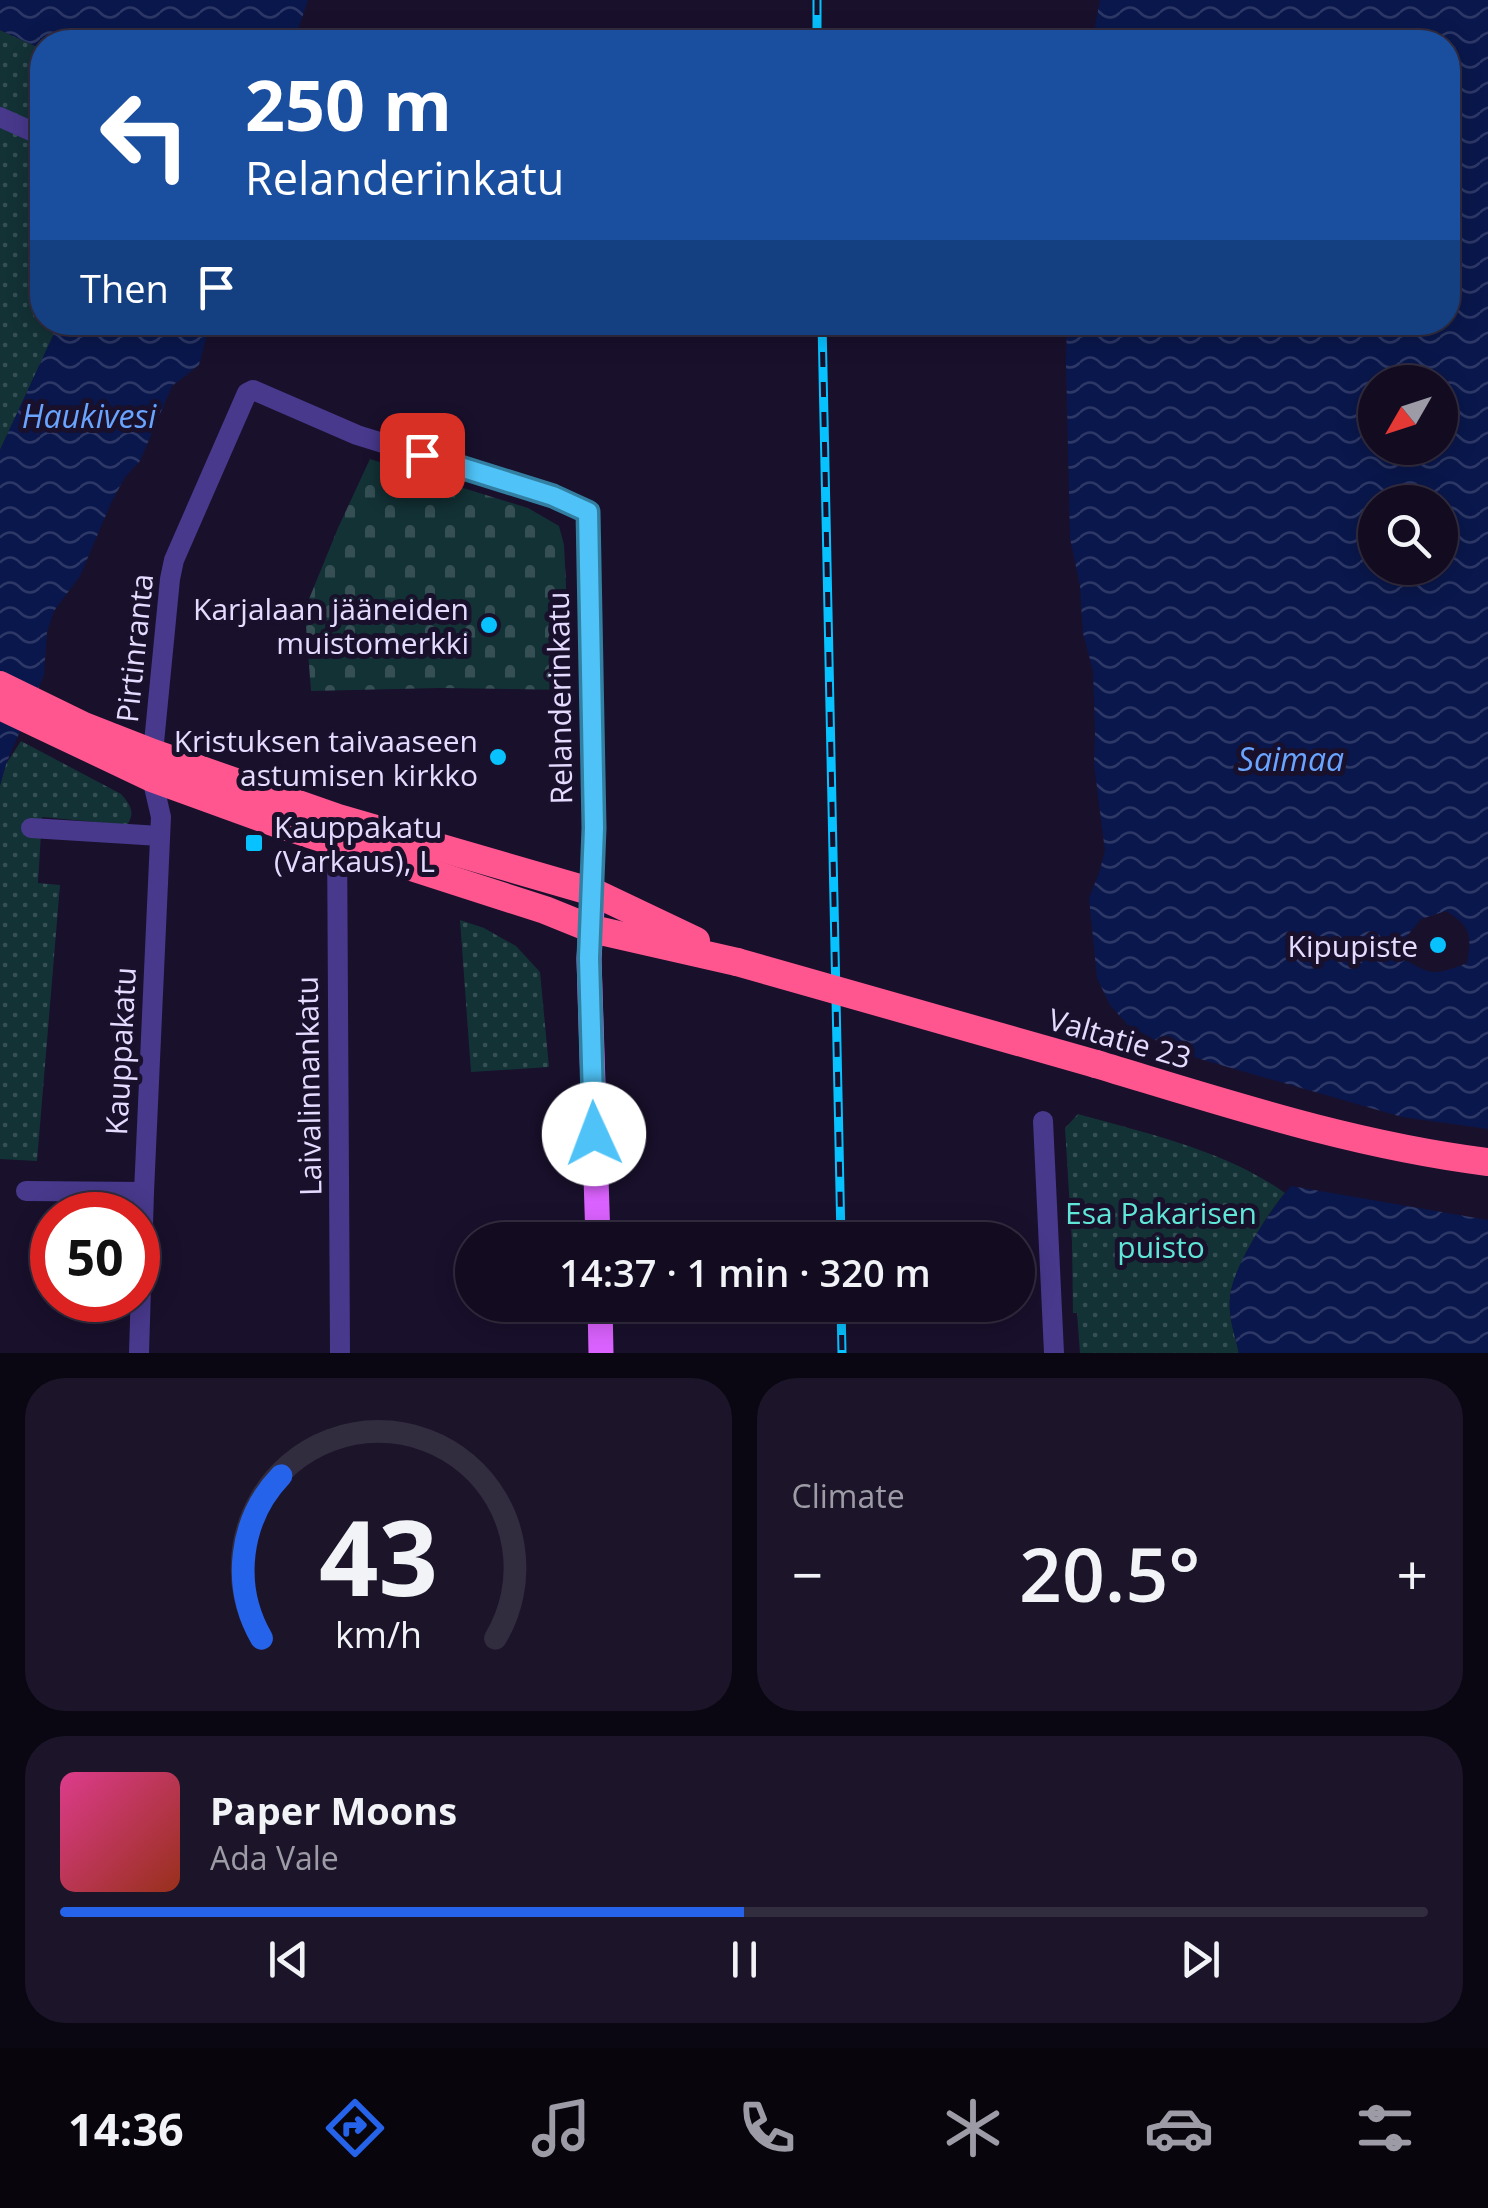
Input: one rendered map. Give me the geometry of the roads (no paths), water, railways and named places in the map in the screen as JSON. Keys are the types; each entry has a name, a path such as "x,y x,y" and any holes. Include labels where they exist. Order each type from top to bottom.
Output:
{"highway":[{"path":"0,685 80,735"},
{"path":"0,706 337,831"},
{"name":"Valtatie 23","path":"337,831 593,892 730,960"},
{"name":"Valtatie 23","path":"337,831 592,930 730,960 1324,1132 1387,1147 1488,1162"}],"main road":[{"name":"Relanderinkatu","path":"593,892 589,958 597,1222"},
{"path":"600,1322 601,1353"}],"street":[{"path":"0,116 30,130"},
{"name":"Pirtinranta","path":"152,765 174,560 238,409 253,390"},
{"name":"Relanderinkatu","path":"253,390 358,435 553,496 588,512 594,724 593,892"},
{"name":"Kauppakatu","path":"144,1192 160,836 152,765"},
{"path":"30,828 160,836"},
{"name":"Laivalinnankatu","path":"337,831 340,1353"},
{"path":"1042,1121 1054,1353"},
{"name":"Kauppakatu","path":"139,1353 140,1322"}],"water":[{"path":"0,0 308,0 298,30 30,30 30,44 0,30"},
{"name":"Saimaa","path":"1100,0 1488,0 1488,1129 1402,1117 1200,1059 1128,1025 1110,1005 1097,978 1089,898 1105,851 1094,764 1093,671 1083,633 1080,586 1070,538 1067,335 1460,335 1460,30 1094,30","holes":["1446,911 1468,932 1467,963 1435,972 1405,959 1403,941 1421,919"]},
{"name":"Haukivesi","path":"53,335 207,335 199,365 172,386 140,461 125,477 111,503 80,576 54,611 47,632 44,675 0,785 0,450"},
{"path":"1291,1186 1488,1220 1488,1353 1239,1353 1230,1312 1232,1285 1253,1239"}],"railway":[{"path":"817,0 817,30"},
{"path":"822,335 841,1222"},
{"path":"841,1322 842,1353"}],"place":[{"name":"Karjalaan jääneiden muistomerkki","path":"489,625"},
{"name":"Kristuksen taivaaseen astumisen kirkko","path":"498,757"},
{"name":"Kauppakatu (Varkaus), L","path":"254,843"},
{"name":"Kipupiste","path":"1438,945"}],"park label":[{"name":"Esa Pakarisen puisto","path":"1161,1229"}]}
